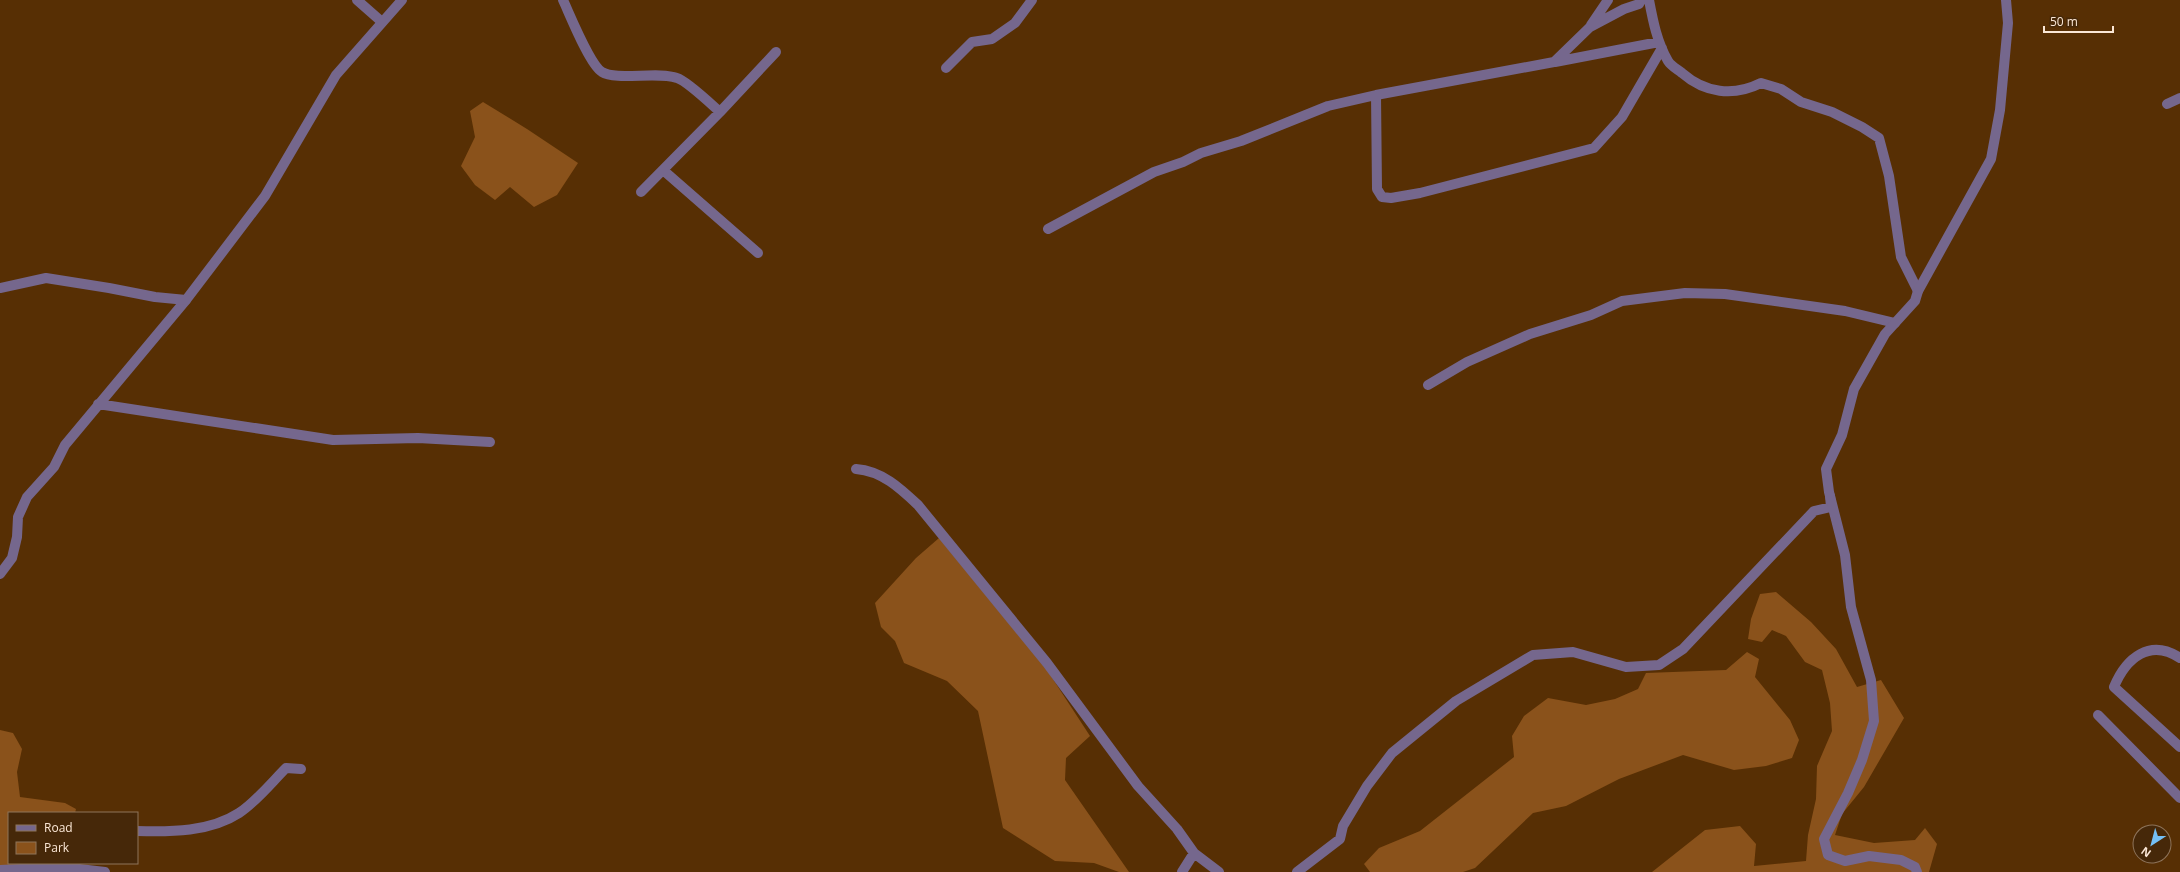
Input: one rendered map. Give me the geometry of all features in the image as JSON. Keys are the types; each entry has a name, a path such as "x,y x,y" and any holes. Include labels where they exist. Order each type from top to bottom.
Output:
{"street":[{"path":"357,0 382,22"},
{"path":"0,574 12,558 17,537 18,517 27,497 54,467 65,445 186,300 266,196 336,75 402,0"},
{"path":"563,0 594,64 602,73 616,75 659,75 679,78 720,112"},
{"path":"946,68 972,42 992,39 1015,23 1032,0"},
{"path":"1554,62 1590,27 1608,0"},
{"path":"1590,27 1624,9 1639,4 1641,0"},
{"path":"1649,0 1661,45 1669,62 1694,84 1710,89 1739,92 1748,90 1761,82 1781,89 1801,102 1832,112 1862,127 1879,138 1889,176 1901,257 1918,291"},
{"path":"1297,872 1340,839 1343,826 1367,786 1392,753 1456,701 1533,655 1573,652 1626,667 1660,666 1683,649 1814,511 1831,507 1826,469 1842,435 1854,389 1885,334 1915,301 1918,291 1991,159 2000,110 2008,22 2006,0"},
{"path":"1048,229 1154,172 1241,141 1328,106 1376,95 1554,62 1661,45"},
{"path":"1376,95 1377,189 1382,197 1391,198 1420,193 1594,148 1622,117 1661,45"},
{"path":"641,192 720,112 776,52"},
{"path":"2167,104 2180,98"},
{"path":"663,170 758,253"},
{"path":"0,288 46,278 155,297 186,300"},
{"path":"1428,385 1467,362 1530,334 1591,315 1622,301 1685,293 1725,294 1845,311 1895,323"},
{"path":"98,404 333,440 418,438 490,442"},
{"path":"856,468 871,470 898,486 935,524 942,537 953,547 993,594 1047,663 1138,786 1177,829 1194,853 1219,872"},
{"path":"1829,492 1845,555 1851,607 1871,680 1874,720 1862,760 1848,792 1824,839 1828,855 1845,861 1870,856 1901,860 1915,867 1917,872"},
{"path":"2180,658 2169,651 2150,650 2132,658 2120,672 2114,687 2180,747"},
{"path":"2098,715 2180,798"},
{"path":"138,831 200,828 221,824 241,813 286,768 301,769"},
{"path":"1182,872 1194,853"},
{"path":"1,870 11,864"},
{"path":"1,870 62,867 105,872"}],"green space":[{"path":"483,102 578,163 557,195 534,207 510,187 495,200 475,185 461,166 475,137 470,111"},
{"path":"939,538 1047,670 1090,736 1066,758 1065,780 1129,872 1119,872 1094,863 1055,861 1003,828 978,711 947,681 904,663 895,641 881,627 875,603 916,558"},
{"path":"1776,592 1811,622 1836,649 1857,687 1881,680 1904,718 1864,787 1842,814 1835,835 1874,843 1915,840 1925,828 1937,844 1929,872 1652,872 1705,830 1740,826 1756,844 1754,866 1806,861 1808,835 1816,799 1817,766 1832,731 1830,703 1822,670 1805,662 1786,636 1772,630 1762,642 1748,639 1751,619 1760,594"},
{"path":"1747,652 1759,659 1755,677 1790,720 1799,740 1792,758 1766,766 1734,770 1683,755 1619,779 1566,806 1533,813 1475,868 1463,872 1370,872 1364,864 1379,848 1420,831 1514,757 1512,736 1524,716 1548,698 1586,705 1615,699 1638,689 1646,673 1726,670"},
{"path":"0,730 13,733 22,749 17,772 20,797 65,803 76,809 75,812 8,812 8,864 25,864 24,872 0,872"}]}
